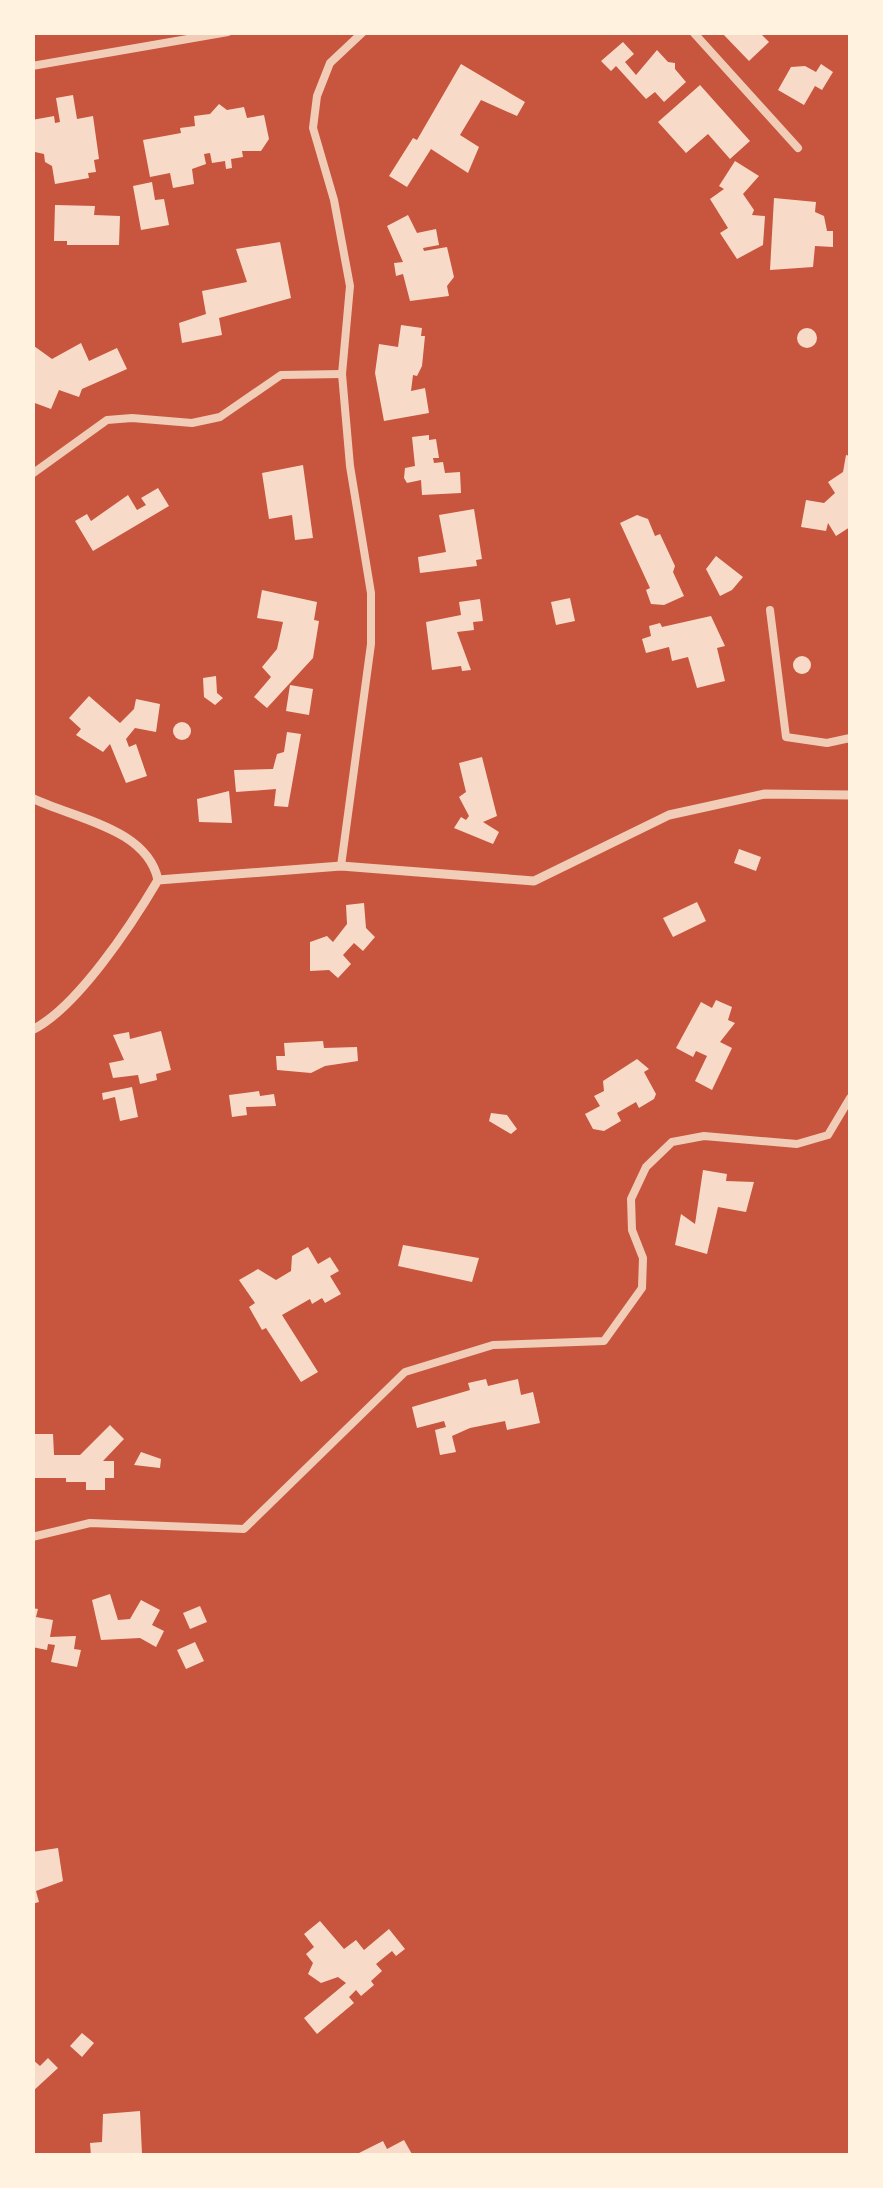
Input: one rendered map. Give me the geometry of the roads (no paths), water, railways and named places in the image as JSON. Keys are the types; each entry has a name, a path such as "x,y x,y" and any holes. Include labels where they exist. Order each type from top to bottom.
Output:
{"street":[{"path":"32,66 228,32"},
{"path":"341,866 372,644 372,593 350,466 342,374 350,286 334,200 314,128 316,96 330,63 363,32"},
{"path":"693,32 798,148"},
{"path":"32,474 106,420 192,423 220,416 281,375 342,374"},
{"path":"770,610 786,737 827,743 850,738"},
{"path":"158,880 341,866 534,882 669,815 765,794 850,796"},
{"path":"32,798 130,839 148,853 158,880 139,916 90,973 76,998 53,1020 32,1030"},
{"path":"32,1537 90,1523 244,1529 405,1372 493,1344 604,1341 642,1288 643,1258 632,1230 631,1199 646,1167 672,1142 688,1139 764,1139 796,1144 828,1134 850,1098"}]}
